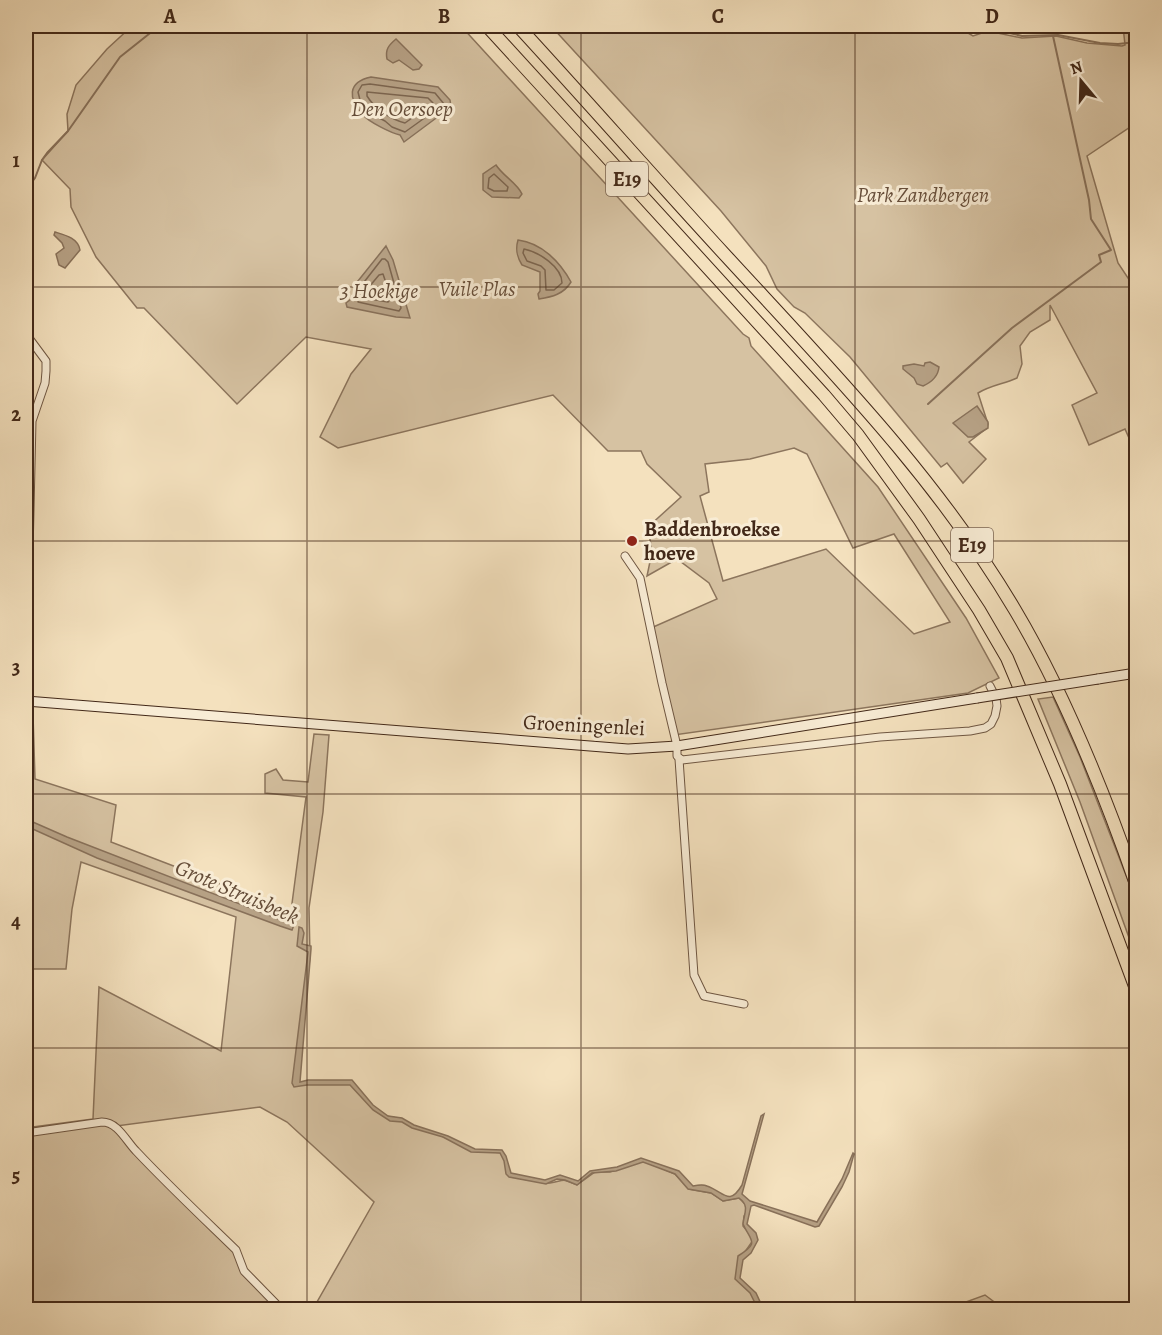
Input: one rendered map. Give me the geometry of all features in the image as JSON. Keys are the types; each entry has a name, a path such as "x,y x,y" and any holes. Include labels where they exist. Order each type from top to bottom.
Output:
{"highway":[{"name":"E19","path":"487,26 824,395 858,435 919,519 979,610 1007,658 1060,784 1137,989"},
{"name":"E19","path":"518,26 831,370 890,438 953,519 1015,610 1050,677 1096,780 1137,884"}],"street":[{"path":"26,334 46,361 46,371 45,383 32,421 26,612"},
{"path":"625,556 640,578 677,746 694,975 704,996 744,1004"},
{"name":"Groeningenlei","path":"26,701 628,748 677,746 1137,673"},
{"path":"679,759 707,758 880,736 970,731 985,728 995,716 997,706 990,686"},
{"path":"26,1133 102,1122 115,1126 136,1152 236,1250 244,1271 282,1310"}],"green space":[{"name":"Vuile Plas","path":"132,26 461,26 749,338 751,346 878,487 966,618 999,678 968,693 674,735 651,628 717,599 709,583 677,559 647,576 652,552 648,527 681,497 647,464 641,451 608,451 553,395 338,448 320,437 351,374 371,349 306,337 237,404 144,308 137,308 96,257 71,207 70,189 42,160 68,131 67,114 76,85 107,49","holes":["794,448 807,454 853,548 894,534 950,622 914,634 826,549 723,581 700,496 709,492 705,464 750,459"]},
{"name":"Park Zandbergen","path":"551,26 956,26 973,36 988,31 1022,38 1056,36 1087,43 1122,46 1125,45 1123,26 1136,26 1136,123 1087,156 1118,263 1136,290 1136,454 1125,429 1089,445 1072,405 1097,393 1050,305 1050,320 1030,332 1020,346 1022,364 1017,378 978,393 988,424 987,428 969,442 986,459 963,483 947,463 941,467 850,357 777,289 766,266 721,211"},
{"path":"1053,697 1080,757 1136,901 1136,957 1080,802 1038,699"},
{"path":"26,713 33,715 35,779 116,805 111,842 291,911 306,797 265,793 265,774 276,769 283,780 308,782 314,734 329,735 323,812 309,908 310,957 295,1082 351,1082 372,1107 386,1116 402,1119 413,1127 437,1134 474,1150 503,1153 508,1174 550,1183 564,1180 577,1185 595,1172 610,1172 639,1162 647,1162 675,1174 689,1189 711,1193 723,1201 739,1198 745,1204 747,1212 743,1226 754,1239 744,1253 737,1277 749,1288 763,1309 313,1309 374,1202 287,1122 260,1107 116,1126 236,1250 244,1271 282,1309 26,1309 26,1128 93,1119 99,987 221,1051 236,917 81,862 72,909 66,969 26,969"},
{"path":"985,1295 1005,1310 944,1310"}],"water":[{"path":"396,39 422,65 419,69 413,70 399,60 393,63 387,59 388,48"},
{"name":"Den Oersoep","path":"371,77 438,87 450,100 451,107 404,142 400,135 380,127 366,118 358,109 352,92 354,87 363,79"},
{"path":"496,165 520,190 522,194 519,198 492,197 483,190 483,174"},
{"path":"55,232 74,240 79,246 80,250 65,268 59,265 56,254 64,248 54,235"},
{"path":"518,240 535,245 556,261 571,282 565,289 553,296 539,299 540,272 522,265 517,253"},
{"name":"3 Hoekige","path":"386,246 393,260 410,318 347,307 346,303 354,294 354,286"},
{"path":"930,362 939,367 938,371 934,379 923,386 917,384 914,378 903,369 903,366 914,364 924,366 925,363"},
{"path":"977,406 988,422 988,428 973,437 968,437 953,423"},
{"path":"26,819 294,925 292,930 97,858 26,826"},
{"path":"299,927 304,933 302,944 311,946 300,1082 352,1080 373,1105 388,1116 402,1118 475,1149 502,1150 511,1173 545,1180 560,1175 578,1181 590,1171 617,1167 641,1158 679,1171 693,1186 705,1185 730,1197 742,1185 761,1116 764,1114 742,1194 750,1201 817,1222 842,1179 853,1153 849,1172 819,1226 815,1227 754,1205 751,1206 747,1224 756,1233 758,1240 751,1253 743,1260 740,1278 756,1293 763,1308 767,1309 758,1309 750,1293 735,1279 738,1256 749,1248 752,1242 743,1224 745,1207 739,1198 723,1201 711,1193 688,1189 675,1174 643,1162 616,1171 592,1173 577,1185 557,1179 546,1184 509,1177 500,1153 471,1152 443,1137 412,1128 402,1122 390,1121 373,1110 350,1085 294,1087 292,1083 308,952 297,946"},
{"path":"783,1307 793,1309 767,1309"}],"waterway":[{"path":"26,190 35,178 42,160 68,131 120,57 159,26"},
{"path":"958,26 973,33 992,29 1022,36 1058,35 1118,44 1136,42"},
{"path":"928,404 1012,328 1101,262 1099,255 1111,250 1091,219 1089,200 1053,36"}],"place":[{"name":"Baddenbroekse hoeve","path":"632,541"}],"water label":[{"name":"Grote Struisbeek","path":"237,892"}]}
